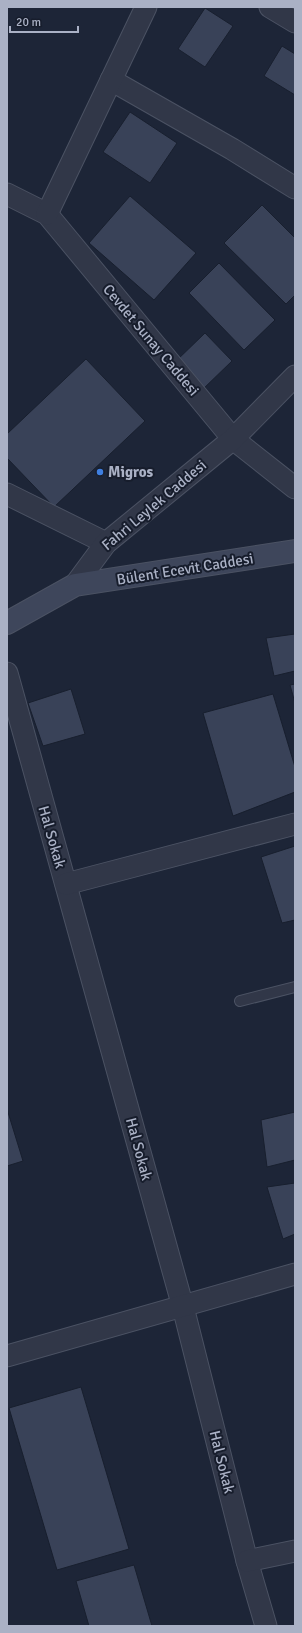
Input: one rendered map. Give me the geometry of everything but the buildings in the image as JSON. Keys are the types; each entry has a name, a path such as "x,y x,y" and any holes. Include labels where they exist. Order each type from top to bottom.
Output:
{"street":[{"path":"47,214 146,7"},
{"path":"270,7 295,22"},
{"path":"111,80 232,149 295,188"},
{"name":"Cevdet Sunay Caddesi","path":"7,194 47,214 233,439 295,488"},
{"name":"Fahri Leylek Caddesi","path":"7,623 74,585 106,543 233,439 295,376"},
{"path":"7,494 106,543"},
{"name":"Bülent Ecevit Caddesi","path":"74,585 295,551"},
{"name":"Hal Sokak","path":"7,673 183,1306 247,1561 266,1626"},
{"path":"66,884 295,824"},
{"path":"7,1356 295,1274"},
{"path":"247,1561 295,1551"}],"lane":[{"path":"240,1001 295,987"}],"place":[{"name":"Migros","path":"100,472"}]}
